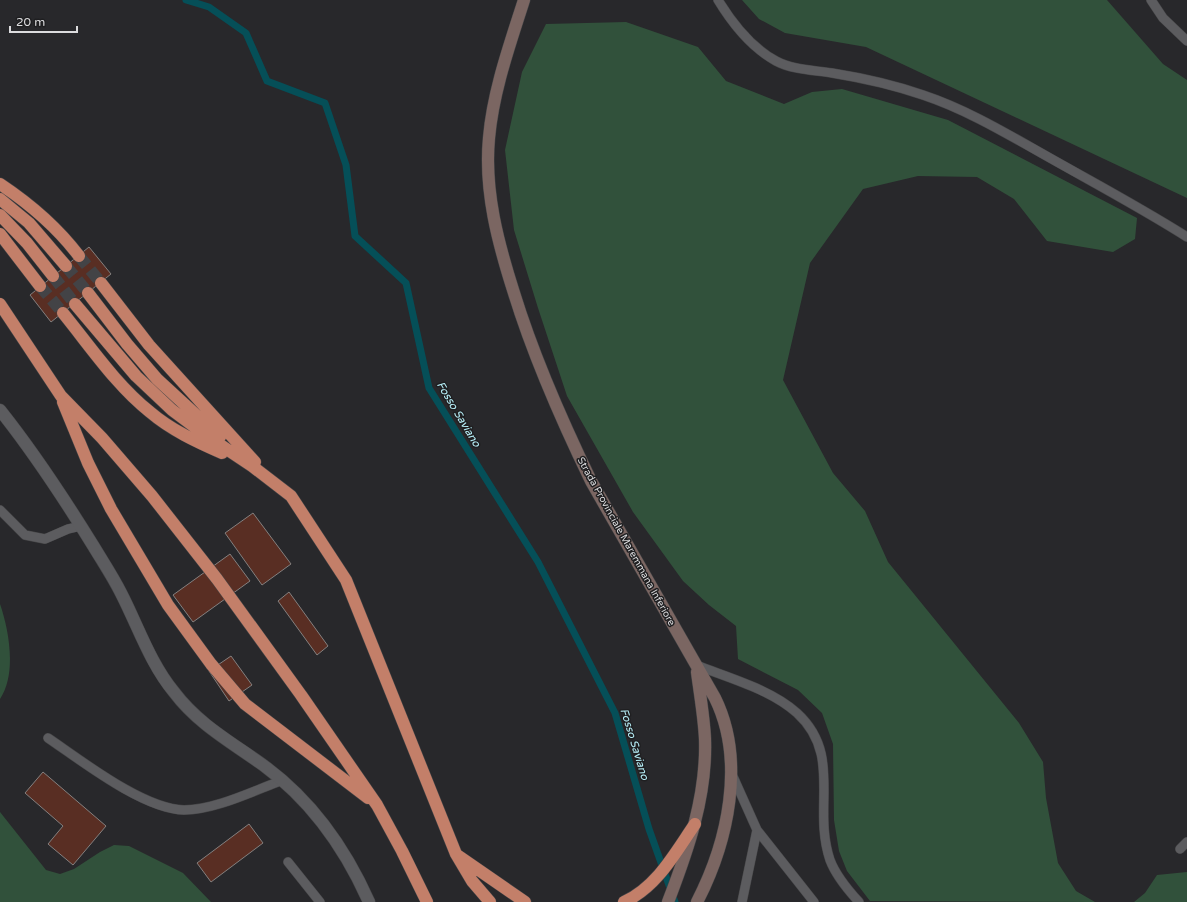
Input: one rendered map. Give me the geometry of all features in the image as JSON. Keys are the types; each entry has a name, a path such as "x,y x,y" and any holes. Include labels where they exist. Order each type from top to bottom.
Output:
{"highway":[{"path":"0,184 40,214 70,244 79,256"},
{"path":"0,199 29,223 66,266"},
{"path":"0,215 27,243 53,276"},
{"path":"0,234 40,286"},
{"path":"101,283 159,356 273,482"},
{"path":"88,293 131,349 157,379 179,401 252,466"},
{"path":"0,304 61,396 137,477 217,579 301,695 377,805 411,868 427,902"},
{"path":"75,304 136,376 162,400 204,434 252,466 291,496 346,580 456,854 472,881 490,902"},
{"path":"0,309 15,326"},
{"path":"63,313 116,377 149,411 190,438 252,466"},
{"path":"61,396 88,463 111,509 168,604 215,670 245,704 377,805"},
{"path":"624,902 633,898 656,879 695,824"},
{"path":"456,854 525,902"}],"main road":[{"name":"Strada Provinciale Maremmana Inferiore","path":"524,0 503,69 489,138 488,167 490,192 502,253 538,366 573,445 591,481 715,698 724,719 730,750 731,771 726,814 708,878 697,902"},
{"name":"Strada Provinciale Maremmana Inferiore","path":"668,902 695,824 704,773 705,740 696,665"}],"street":[{"path":"0,410 62,496 81,526 120,592 150,654 174,692 192,713 208,727 283,780 301,798 333,836 357,876 368,902"}],"lane":[{"path":"718,0 742,31 759,49 778,62 799,69 834,73 886,84 940,101 1001,130 1187,237"},
{"path":"1151,0 1163,18 1187,41"},
{"path":"0,510 25,535 45,539 68,528 81,526"},
{"path":"696,665 745,684 779,701 796,712 809,727 820,744 824,763 823,819 830,859 841,880 859,902"},
{"path":"48,738 106,778 155,804 168,808 184,810 201,808 283,780"},
{"path":"731,771 757,830 814,902"},
{"path":"742,902 757,830"},
{"path":"288,862 320,902"}],"green space":[{"path":"742,0 1107,0 1163,64 1187,80 1187,198 866,47 785,33 759,19"},
{"path":"626,22 698,47 726,81 784,104 812,92 842,89 948,120 1137,218 1135,239 1113,252 1047,241 1014,199 977,177 918,176 863,189 810,263 783,380 833,473 865,511 888,562 1019,723 1043,762 1046,798 1058,863 1076,891 1095,902 870,901 847,871 839,851 834,820 833,744 822,713 798,690 738,659 736,626 709,605 683,581 633,512 567,396 514,230 505,150 522,72 546,24"},
{"path":"0,604 6,626 10,652 10,665 5,689 0,699"},
{"path":"0,812 46,870 60,874 74,869 100,852 114,845 129,846 183,873 211,902 0,902"},
{"path":"1187,872 1187,902 1134,902 1145,893 1157,875"}],"building":[{"path":"89,247 111,274 51,322 30,295"},
{"path":"253,513 291,564 262,585 225,533"},
{"path":"230,554 250,581 193,622 173,595"},
{"path":"289,592 328,646 317,655 278,601"},
{"path":"231,656 252,685 229,701 209,671"},
{"path":"43,772 106,826 73,865 48,844 63,826 25,793"},
{"path":"249,824 263,843 211,882 197,863"}],"waterway":[{"name":"Fosso Saviano","path":"186,0 209,7 246,33 267,81 325,103 346,165 355,236 406,283 429,388 538,562 615,713 649,829 675,902"}],"tunnel":[{"path":"79,256 101,283"},
{"path":"66,266 88,293"},
{"path":"53,276 75,304"},
{"path":"40,286 63,313"}]}
